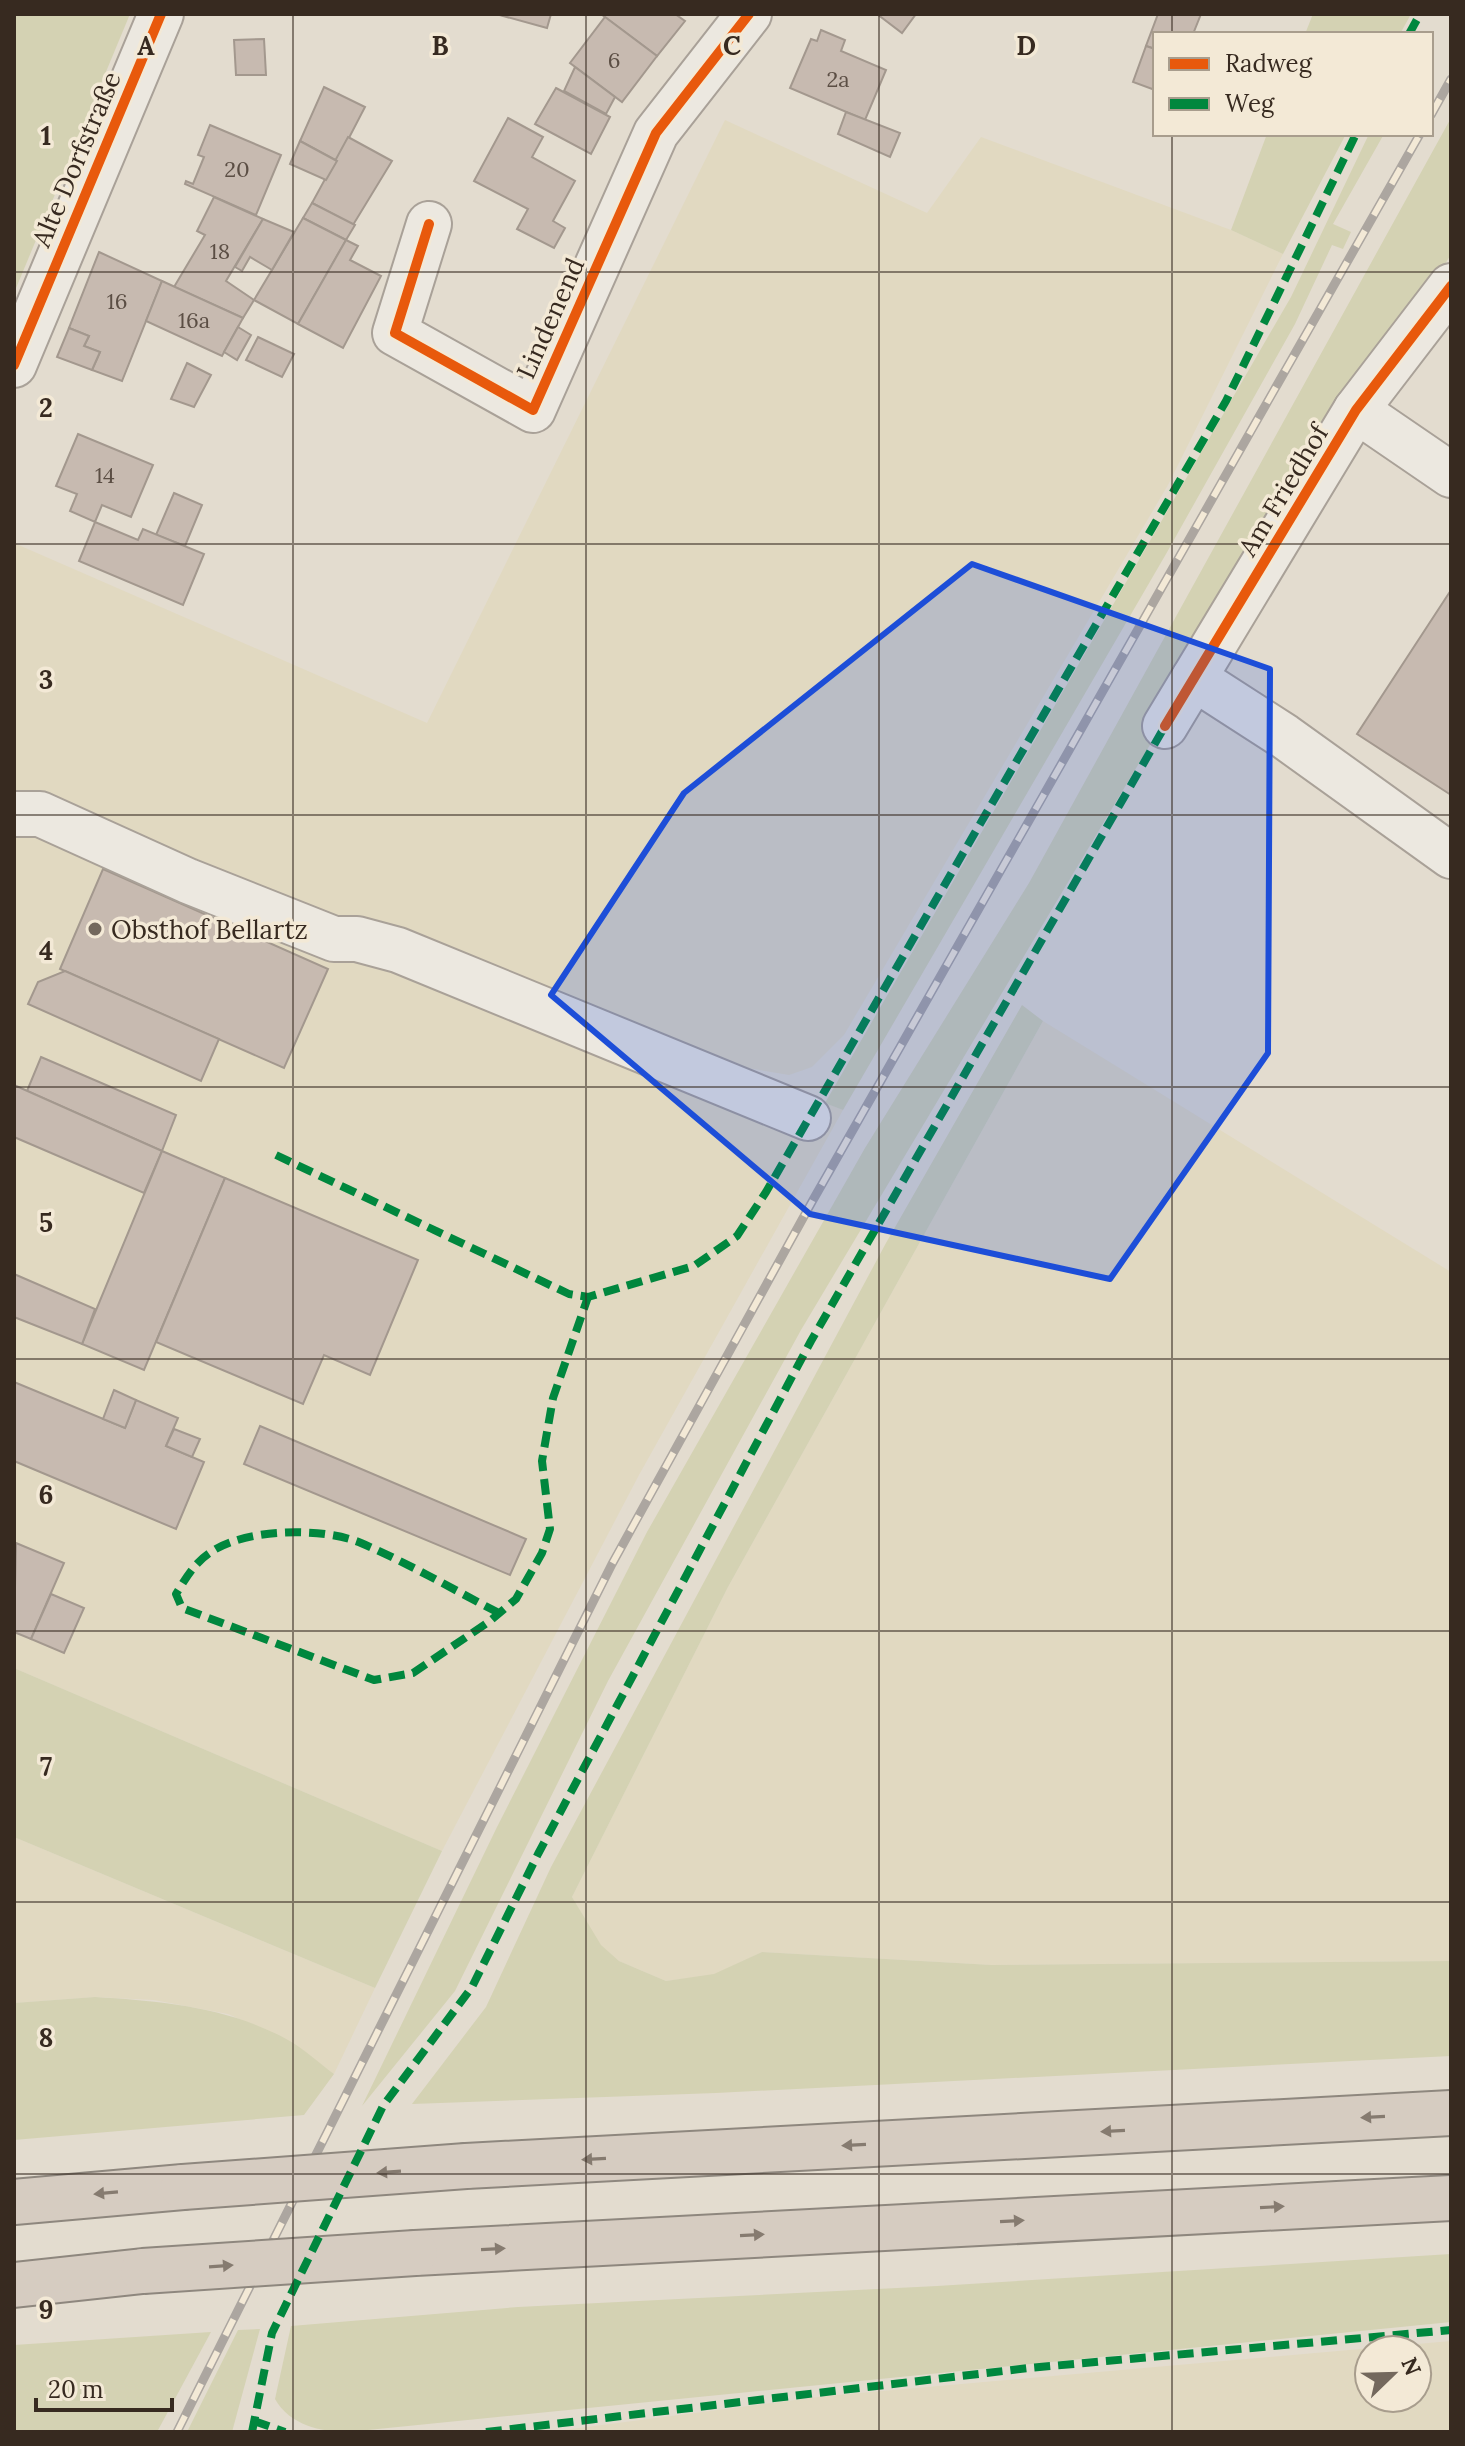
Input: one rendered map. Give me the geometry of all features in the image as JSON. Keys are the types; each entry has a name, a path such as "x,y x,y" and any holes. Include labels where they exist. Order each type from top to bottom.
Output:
{"highway":[{"path":"14,2202 466,2166 1451,2113"},
{"path":"14,2285 143,2271 415,2253 1451,2198"}],"street":[{"name":"Alte Dorfstraße","path":"14,365 161,14"},
{"name":"Lindenend","path":"429,224 395,333 533,410 656,133 749,14"},
{"name":"Am Friedhof","path":"1165,726 1356,410 1451,286"},
{"path":"1356,410 1451,475"},
{"path":"1194,678 1284,736 1451,856"},
{"path":"14,814 40,814 188,881 334,939 357,939 398,950 808,1118"}],"highlighted area":[{"path":"972,564 1270,669 1268,1053 1110,1279 810,1214 551,995 684,793"}],"shaded area":[{"path":"14,14 130,14 14,293"},
{"path":"1313,14 1411,14 1401,32 1306,32"},
{"path":"1451,118 1451,254 1418,311 1352,406 801,1330 608,1681 455,1991 362,2106 497,1827 647,1532 865,1148 1029,883"},
{"path":"725,120 927,213 981,137 1231,230 1283,254 1168,485 844,1035 812,1067 789,1075 742,1067 843,1110 639,1475 442,1851 14,1668 14,543 427,723"},
{"path":"1266,136 1345,136 1283,254 1231,230"},
{"path":"1368,136 1383,136 1333,224 1351,232 1343,249 1332,245 1295,324 1166,554 843,1110 825,1103 1291,297"},
{"path":"1022,1005 1043,1021 728,1587 572,1897 601,1945 619,1961 666,1981 714,1974 762,1952 992,1965 1451,1961 1451,2056 716,2093 412,2104 486,2007 551,1867 886,1243"},
{"path":"1043,1021 1451,1272 1451,1961 992,1965 762,1952 714,1975 666,1981 619,1961 600,1945 572,1897 728,1587"},
{"path":"14,1668 442,1851 375,1988 14,1837"},
{"path":"14,1837 375,1988 334,2074 289,2041 228,2014 154,2000 95,1997 14,2003"},
{"path":"95,1997 170,2004 242,2020 288,2040 334,2074 304,2115 14,2140 14,2003"},
{"path":"1451,2254 1451,2322 348,2432 327,2430 297,2421 275,2399 291,2326 518,2307 937,2286"},
{"path":"260,2329 232,2432 187,2432 238,2330"},
{"path":"211,2332 157,2432 14,2432 14,2345"},
{"path":"1451,2341 1451,2432 548,2432 826,2396 1353,2350 1353,2414 1433,2414 1433,2343"}],"building":[{"path":"496,14 551,14 547,28"},
{"path":"601,14 675,14 685,21 657,56"},
{"path":"877,14 916,14 902,33"},
{"path":"1158,14 1201,14 1194,32 1153,32 1153,48 1146,46"},
{"path":"605,17 657,56 622,102 570,63"},
{"path":"821,30 845,40 841,51 886,70 865,120 790,88 811,39 817,41"},
{"path":"264,39 266,75 236,75 234,40"},
{"path":"1146,46 1153,48 1153,89 1133,82"},
{"path":"575,67 615,97 606,114 564,91"},
{"path":"324,87 365,107 337,161 300,141"},
{"path":"556,88 610,117 591,154 535,124"},
{"path":"846,112 900,133 890,157 838,134"},
{"path":"508,118 543,137 532,157 575,181 553,221 565,228 554,248 517,229 528,209 474,181"},
{"path":"210,125 281,155 256,215 185,184 186,181 193,184 204,157 198,155"},
{"path":"348,137 392,161 353,225 312,203"},
{"path":"300,141 337,161 326,180 290,164"},
{"path":"214,197 263,219 226,281 254,300 243,318 174,287 205,235 197,231"},
{"path":"312,203 355,225 346,240 303,218"},
{"path":"303,218 346,240 298,324 254,300"},
{"path":"263,219 294,232 272,270 250,257 242,271 235,267"},
{"path":"346,240 358,246 350,260 381,276 343,348 298,324"},
{"path":"99,252 162,281 122,381 92,370 100,352 84,346 89,336 69,328"},
{"path":"162,281 243,318 222,356 146,321"},
{"path":"238,327 251,335 237,360 224,352"},
{"path":"69,328 89,336 84,346 100,352 92,370 57,357"},
{"path":"258,337 294,354 282,377 246,360"},
{"path":"187,363 211,375 194,407 171,399"},
{"path":"78,434 153,465 131,517 102,505 95,522 70,511 77,494 56,486"},
{"path":"174,493 202,505 185,546 156,535"},
{"path":"95,522 138,540 143,529 204,554 183,605 79,561"},
{"path":"1451,590 1451,795 1357,734"},
{"path":"103,869 328,969 284,1068 60,969"},
{"path":"65,971 219,1039 201,1081 28,1004 38,982"},
{"path":"41,1057 176,1115 162,1151 27,1091"},
{"path":"14,1085 162,1151 144,1193 14,1137"},
{"path":"162,1151 225,1178 144,1370 82,1344"},
{"path":"225,1178 418,1260 370,1375 324,1355 303,1404 156,1342"},
{"path":"14,1274 95,1309 82,1344 14,1317"},
{"path":"14,1382 125,1428 136,1400 178,1418 166,1446 204,1462 176,1529 14,1461"},
{"path":"114,1390 136,1400 125,1428 103,1419"},
{"path":"260,1426 526,1539 510,1575 244,1464"},
{"path":"174,1429 200,1439 192,1457 166,1446"},
{"path":"16,1543 64,1563 31,1639 14,1632"},
{"path":"51,1594 84,1608 64,1653 31,1639"}],"railway":[{"path":"1433,111 1451,79"},
{"path":"177,2432 612,1564 813,1200 1419,136"}],"marked path":[{"path":"1410,32 1420,14"},
{"path":"276,1155 569,1294 588,1297 694,1266 737,1236 766,1192 1226,401 1355,136"},
{"path":"252,2432 272,2333 383,2106 472,1987 538,1854 811,1341 1165,726"},
{"path":"499,1613 361,1543 306,1532 264,1534 226,1544 200,1561 176,1594 182,1608 374,1680 413,1673 490,1621 516,1599 542,1553 550,1529 542,1461 553,1398 588,1297"},
{"path":"486,2432 1029,2368 1451,2330"},
{"path":"254,2421 285,2432"}],"cycle path":[{"path":"14,365 161,14"},
{"path":"429,224 395,333 533,410 656,133 749,14"},
{"path":"1165,726 1356,410 1451,286"}],"place":[{"name":"Obsthof Bellartz","path":"95,929"}]}
